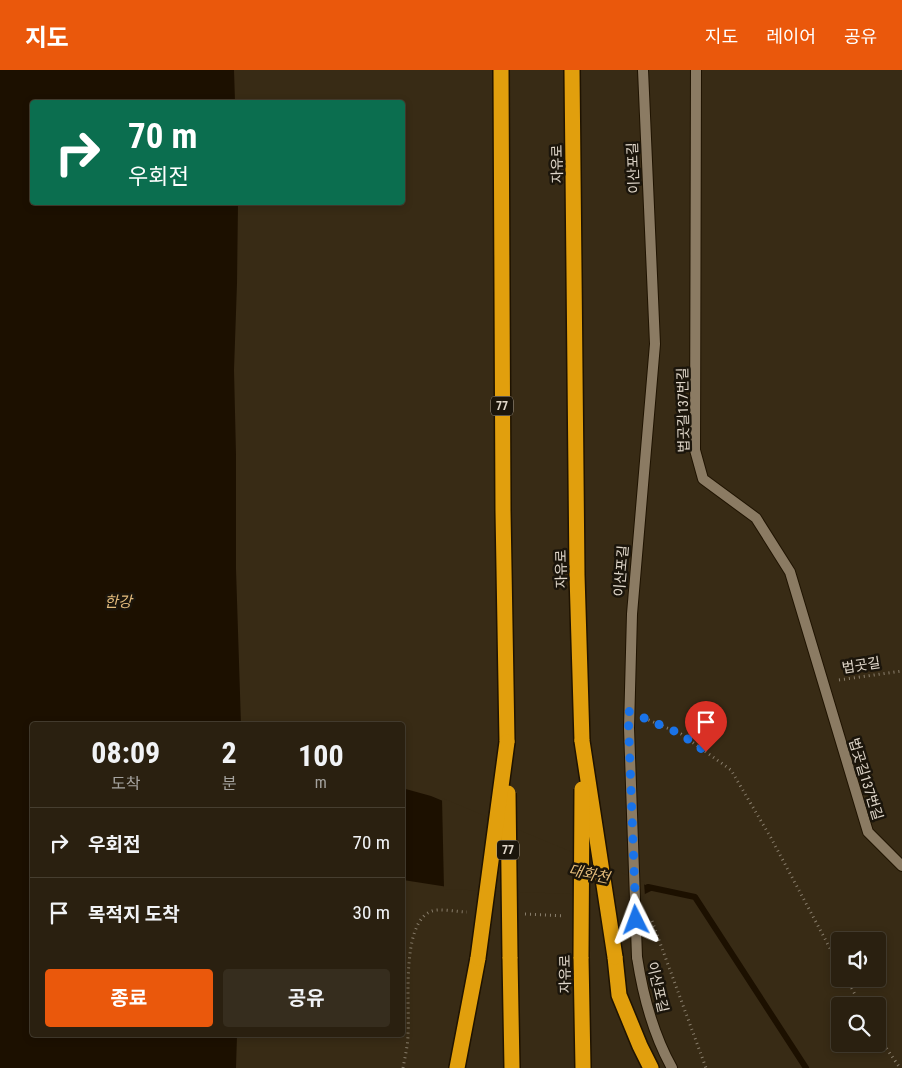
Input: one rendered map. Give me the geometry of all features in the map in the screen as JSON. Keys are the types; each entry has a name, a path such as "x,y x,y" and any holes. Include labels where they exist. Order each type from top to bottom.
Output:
{"highway":[{"name":"77","path":"501,70 503,501 512,1068"},
{"name":"자유로","path":"572,70 577,575 582,741 581,957 583,1068"},
{"path":"582,741 620,995 640,1046 651,1068"},
{"path":"456,1068 478,958 507,742"}],"street":[{"name":"이산포길","path":"643,70 655,344 632,614 628,711 637,957 644,996 660,1047 672,1068"},
{"name":"법곳길137번길","path":"696,70 695,450 703,479 756,518 790,572 868,832 902,866"}],"path":[{"name":"법곳길","path":"823,682 902,671"},
{"path":"628,711 681,734 731,770 771,838 831,949"},
{"path":"403,1068 408,1034 408,977 412,939 422,918 433,910 472,912"},
{"path":"522,914 572,916"},
{"path":"652,920 706,1068"},
{"path":"886,1048 900,1068"}],"water":[{"name":"한강","path":"0,70 234,70 235,100 30,100 30,205 238,205 234,370 236,569 241,722 30,722 30,1037 237,1037 236,1068 0,1068"},
{"path":"405,789 431,796 655,889 643,895 448,887 405,880"}],"pier":[{"path":"442,798 644,882 645,897 444,889"}],"waterway":[{"name":"대화천","path":"648,887 695,897 806,1068"}],"route":[{"path":"636,920 628,711 681,734 706,752"}]}
